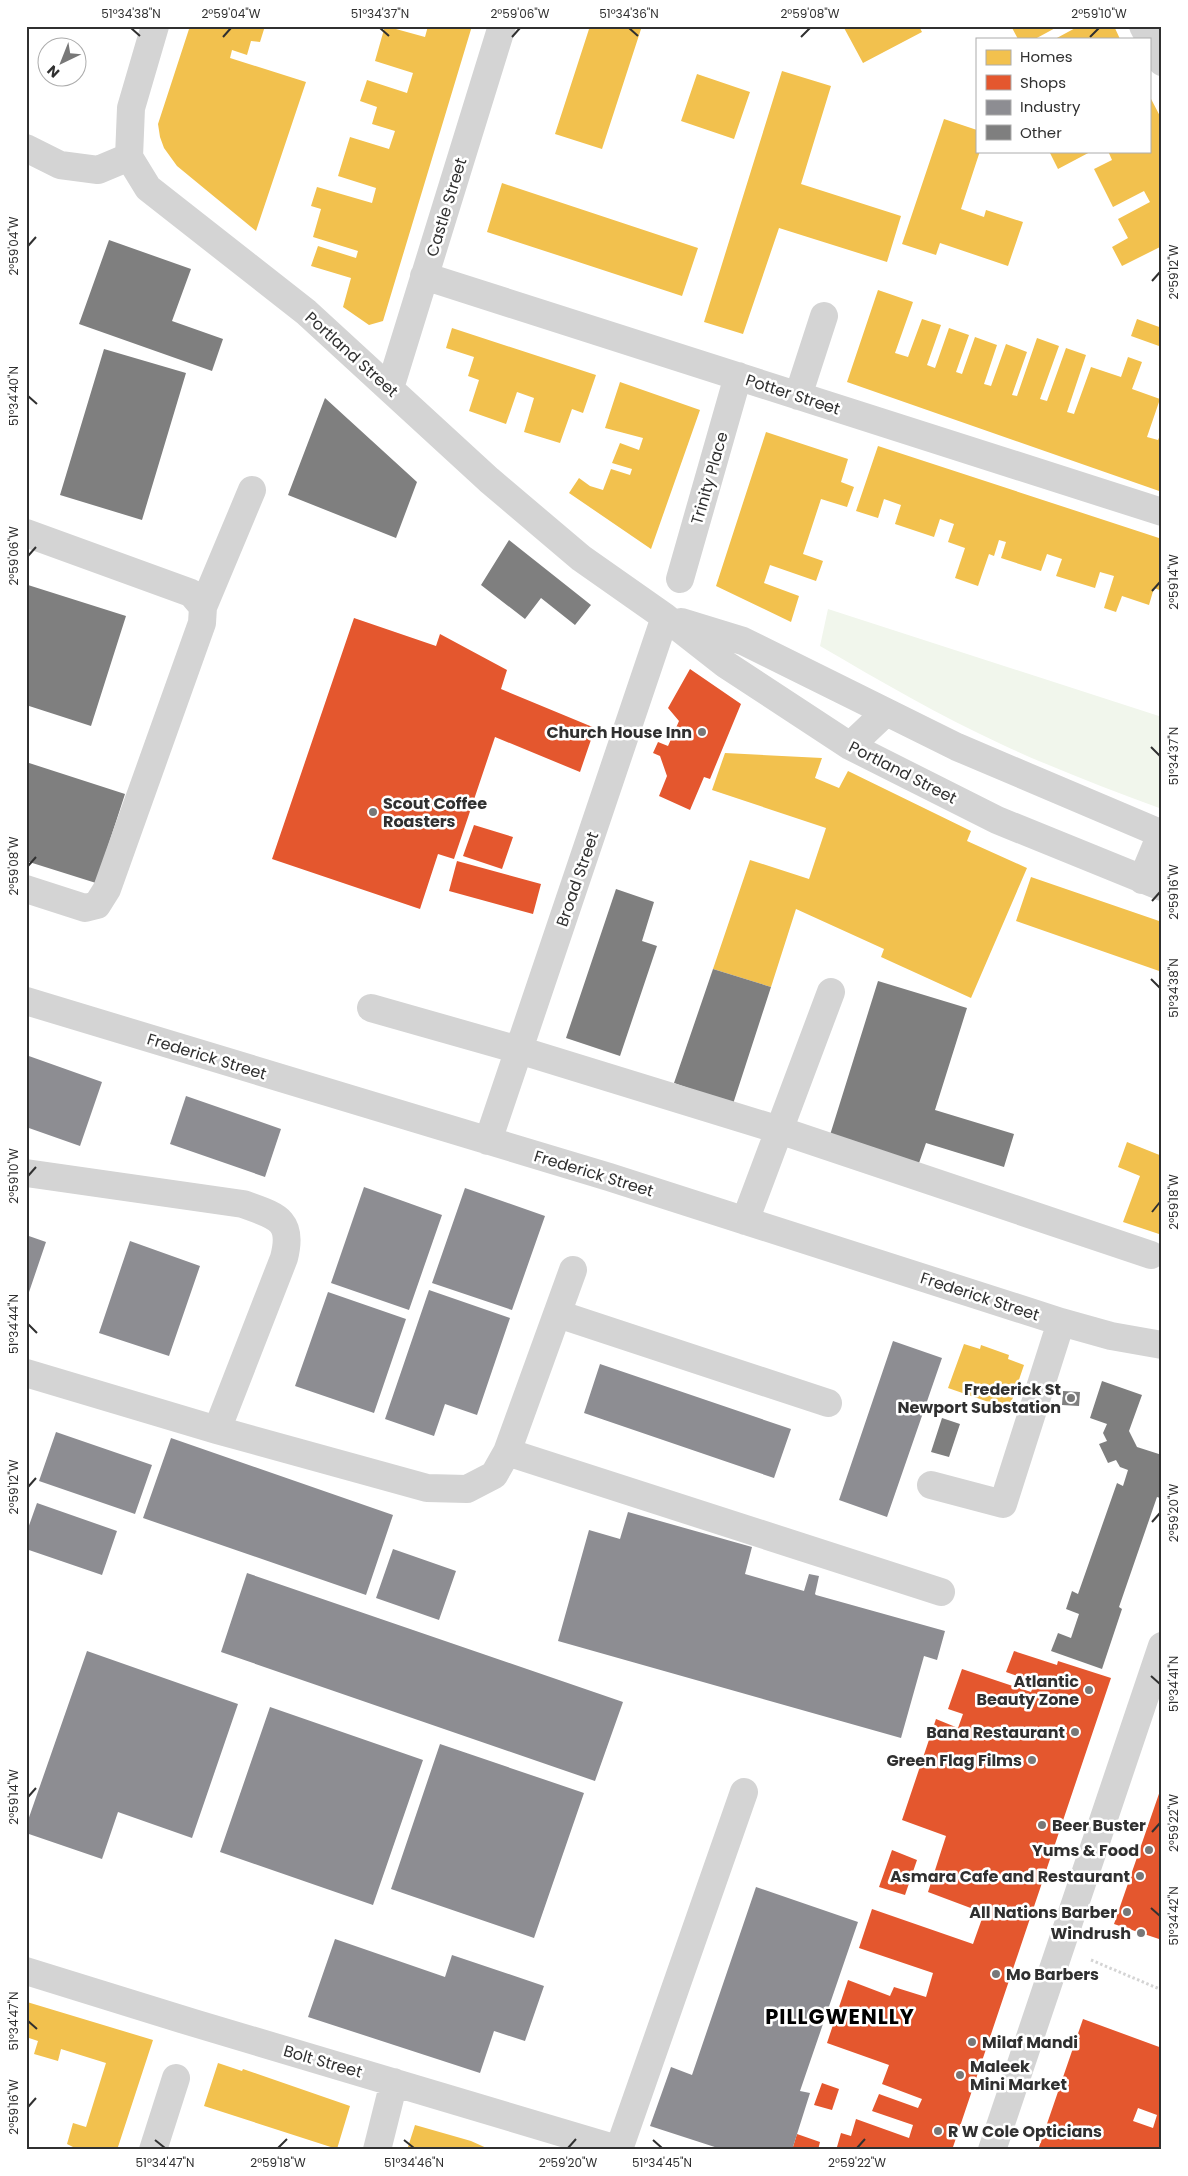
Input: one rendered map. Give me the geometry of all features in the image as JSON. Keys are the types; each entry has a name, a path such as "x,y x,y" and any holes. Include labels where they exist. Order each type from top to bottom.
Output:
{"street":[{"path":"26,148 60,165 98,170 129,157 131,108 155,26"},
{"name":"Castle Street","path":"390,388 502,26"},
{"path":"1143,26 1149,38"},
{"path":"1150,39 1162,62"},
{"name":"Portland Street","path":"129,157 148,188 306,312 489,480 581,558 665,617 725,664 850,746 997,820 1152,884"},
{"name":"Potter Street","path":"424,276 1162,512"},
{"path":"798,396 824,316"},
{"name":"Trinity Place","path":"680,579 738,376"},
{"path":"26,889 85,908 97,904 107,889 202,623 203,608 252,490"},
{"path":"26,533 191,593 203,608"},
{"name":"Portland Street","path":"665,617 743,641 957,747 1162,834"},
{"name":"Broad Street","path":"488,1141 665,617"},
{"path":"850,746 886,712"},
{"path":"1152,884 1162,834"},
{"path":"745,1221 831,992"},
{"name":"Frederick Street","path":"26,1001 488,1141 1061,1322 1111,1336 1162,1345"},
{"path":"371,1008 519,1050 779,1130 1151,1255"},
{"path":"26,1173 243,1204 269,1214 286,1228 289,1240 284,1258 217,1430"},
{"path":"26,1373 217,1430 427,1488 467,1489 494,1475 507,1452 573,1270"},
{"path":"558,1314 828,1403"},
{"path":"931,1485 1003,1504 1061,1322"},
{"path":"507,1452 941,1592"},
{"path":"992,2150 1162,1646"},
{"path":"620,2150 744,1792"},
{"name":"Bolt Street","path":"26,1971 620,2150"},
{"path":"153,2150 176,2078"},
{"path":"377,2150 394,2082"}],"path":[{"path":"1102,1966 1162,1990"}],"shaded area":[{"path":"828,609 1162,717 1162,809 1062,771 980,734 910,698 820,646"}],"building: Homes":[{"path":"190,26 265,26 260,42 251,41 247,55 232,50 230,58 306,82 256,231 177,166 164,148 160,137 158,124"},
{"path":"385,26 425,37 428,26 472,26 383,321 369,325 343,307 351,278 311,266 318,246 356,258 358,251 313,237 321,209 311,206 317,187 372,203 376,188 338,176 350,137 389,149 395,131 372,124 377,107 360,101 367,80 407,93 413,73 375,61"},
{"path":"590,26 642,26 602,149 555,134"},
{"path":"843,26 919,26 922,32 863,63"},
{"path":"1011,26 1059,26 1037,38 1017,38"},
{"path":"1079,26 1114,26 1120,38 1057,38"},
{"path":"782,71 831,86 801,184 901,216 887,262 779,228 743,334 704,322"},
{"path":"697,74 750,92 734,139 681,121"},
{"path":"1150,97 1162,120 1162,246 1122,266 1112,247 1128,238 1118,219 1150,202 1144,191 1113,207 1094,169 1112,160 1108,152 1150,152"},
{"path":"944,119 976,130 976,152 980,152 961,209 984,217 986,210 1023,222 1008,266 940,243 936,255 902,244"},
{"path":"1050,152 1090,152 1058,169"},
{"path":"502,183 698,248 682,296 487,232"},
{"path":"878,290 913,302 895,353 908,357 922,319 941,325 927,365 935,368 949,328 969,335 956,372 962,374 975,337 997,345 984,384 991,386 1006,344 1027,352 1012,395 1017,396 1037,338 1059,346 1040,399 1047,401 1066,348 1086,355 1067,412 1074,414 1091,367 1121,377 1128,357 1142,362 1132,389 1160,399 1147,437 1158,440 1162,431 1162,492 847,382"},
{"path":"1137,319 1162,328 1159,346 1131,336"},
{"path":"452,328 596,375 583,413 572,409 560,443 524,432 534,398 517,392 506,424 469,411 479,380 468,376 474,357 446,348"},
{"path":"620,382 700,410 651,549 569,493 579,478 590,486 603,490 611,469 630,475 632,469 612,463 620,443 639,450 643,438 605,428"},
{"path":"766,432 848,459 841,482 854,487 847,507 821,499 803,554 823,561 816,581 770,565 764,583 799,596 791,622 716,586"},
{"path":"878,446 1162,539 1162,591 1154,588 1149,605 1122,596 1116,612 1104,608 1114,576 1100,572 1095,588 1056,576 1062,559 1047,554 1041,571 1001,558 1006,542 999,540 994,556 989,554 978,586 955,578 965,548 948,542 954,524 940,519 934,537 895,524 901,505 884,499 878,518 856,511"},
{"path":"725,753 822,758 815,778 839,788 848,771 971,831 967,841 1027,868 971,998 881,957 884,949 796,909 771,987 713,969 750,860 809,879 826,828 712,790"},
{"path":"1031,877 1162,922 1162,972 1016,921"},
{"path":"1127,1142 1162,1156 1162,1235 1123,1222 1140,1176 1118,1167"},
{"path":"964,1344 980,1349 981,1345 1009,1355 1008,1359 1024,1365 1009,1409 948,1388"},
{"path":"27,2002 153,2040 117,2150 79,2150 67,2144 73,2123 86,2127 106,2063 61,2049 58,2061 34,2054 38,2041 26,2037"},
{"path":"218,2063 242,2071 243,2069 350,2106 337,2149 204,2106"},
{"path":"415,2125 471,2141 491,2150 407,2150"}],"building: Shops":[{"path":"354,618 436,646 440,634 507,670 501,689 595,728 580,772 495,737 454,859 438,854 420,909 272,859"},
{"name":"Church House Inn","path":"690,669 741,704 710,779 704,777 690,810 659,796 667,776 660,756 653,753 658,742 668,746 679,721 668,708"},
{"path":"474,825 513,837 502,869 463,856"},
{"path":"457,861 541,884 533,914 449,891"},
{"path":"1014,1651 1057,1665 1058,1661 1111,1678 952,2150 843,2150 837,2147 841,2133 851,2136 856,2119 909,2138 913,2125 872,2111 879,2094 918,2108 922,2099 882,2084 889,2065 827,2043 848,1980 890,1996 894,1987 926,1997 933,1973 859,1948 872,1909 973,1944 984,1913 928,1892 946,1836 902,1820 936,1719 958,1728 963,1714 948,1709 962,1669 1031,1692 1035,1682 1006,1672"},
{"path":"1162,1785 1162,1940 1114,1924"},
{"path":"892,1850 917,1860 905,1895 879,1887"},
{"path":"1083,2019 1162,2048 1162,2150 1038,2150","holes":["1138,2108 1157,2115 1153,2128 1133,2121"]},
{"path":"822,2083 839,2089 832,2110 814,2105"},
{"path":"797,2134 820,2142 818,2150 792,2150"}],"building: Industry":[{"path":"26,1055 102,1082 80,1146 26,1127"},
{"path":"186,1096 281,1129 265,1177 170,1144"},
{"path":"364,1187 442,1215 409,1310 331,1283"},
{"path":"465,1188 545,1216 512,1310 432,1283"},
{"path":"26,1235 46,1242 27,1298 26,1298"},
{"path":"130,1241 200,1266 169,1356 99,1333"},
{"path":"429,1290 510,1318 477,1415 445,1404 434,1436 385,1419"},
{"path":"328,1292 406,1319 374,1413 295,1386"},
{"path":"893,1341 942,1358 887,1517 839,1500"},
{"path":"600,1364 791,1429 774,1478 584,1413"},
{"path":"56,1432 152,1465 135,1514 39,1481"},
{"path":"171,1438 393,1515 366,1595 143,1518"},
{"path":"37,1503 117,1531 102,1575 26,1549 26,1534"},
{"path":"628,1512 752,1547 745,1574 804,1591 809,1574 819,1576 816,1595 945,1631 937,1660 924,1656 901,1738 558,1641 589,1530 620,1539"},
{"path":"393,1549 456,1571 439,1620 376,1598"},
{"path":"247,1573 623,1702 595,1781 221,1652"},
{"path":"87,1651 238,1704 192,1838 118,1812 102,1859 26,1833 26,1826"},
{"path":"270,1707 423,1760 373,1905 220,1852"},
{"path":"440,1744 584,1793 534,1938 391,1889"},
{"path":"756,1887 858,1922 800,2091 810,2093 792,2150 724,2150 650,2126 671,2067 692,2075"},
{"path":"335,1939 445,1977 452,1955 544,1986 525,2041 494,2031 480,2073 308,2017"}],"building: Other":[{"path":"109,240 191,269 172,321 223,339 212,371 79,324"},
{"path":"104,349 186,373 142,520 60,495"},
{"path":"325,398 417,482 396,538 288,495"},
{"path":"509,540 591,605 575,625 541,598 525,619 481,585"},
{"path":"28,585 126,616 91,726 26,705"},
{"path":"26,762 125,794 96,883 26,861"},
{"path":"616,889 654,902 642,941 657,946 620,1056 566,1038"},
{"path":"713,969 771,987 733,1104 674,1083"},
{"path":"878,981 967,1008 935,1110 1014,1134 1004,1167 926,1143 919,1163 830,1135"},
{"path":"1102,1381 1142,1395 1129,1431 1137,1447 1162,1455 1162,1493 1160,1498 1157,1497 1119,1607 1122,1609 1102,1669 1051,1651 1058,1633 1071,1638 1079,1614 1066,1609 1072,1591 1078,1594 1117,1483 1123,1486 1128,1470 1120,1467 1116,1460 1108,1463 1099,1444 1107,1441 1103,1433 1107,1424 1090,1418"},
{"name":"Frederick St Newport Substation","path":"1063,1391 1080,1392 1079,1406 1062,1405"},
{"path":"942,1418 960,1424 949,1457 931,1452"}],"place":[{"name":"Church House Inn","path":"702,732"},
{"name":"Scout Coffee Roasters","path":"373,812"},
{"name":"Frederick St Newport Substation","path":"1071,1398"},
{"name":"Atlantic Beauty Zone","path":"1089,1690"},
{"name":"Bana Restaurant","path":"1075,1732"},
{"name":"Green Flag Films","path":"1032,1760"},
{"name":"Beer Buster","path":"1042,1825"},
{"name":"Yums & Food","path":"1149,1850"},
{"name":"Asmara Cafe and Restaurant","path":"1140,1876"},
{"name":"All Nations Barber","path":"1127,1912"},
{"name":"Windrush","path":"1141,1933"},
{"name":"Mo Barbers","path":"996,1974"},
{"name":"Milaf Mandi","path":"972,2042"},
{"name":"Maleek Mini Market","path":"960,2075"},
{"name":"R W Cole Opticians","path":"938,2131"}],"district":[{"name":"PILLGWENLLY","path":"840,2017"}]}
